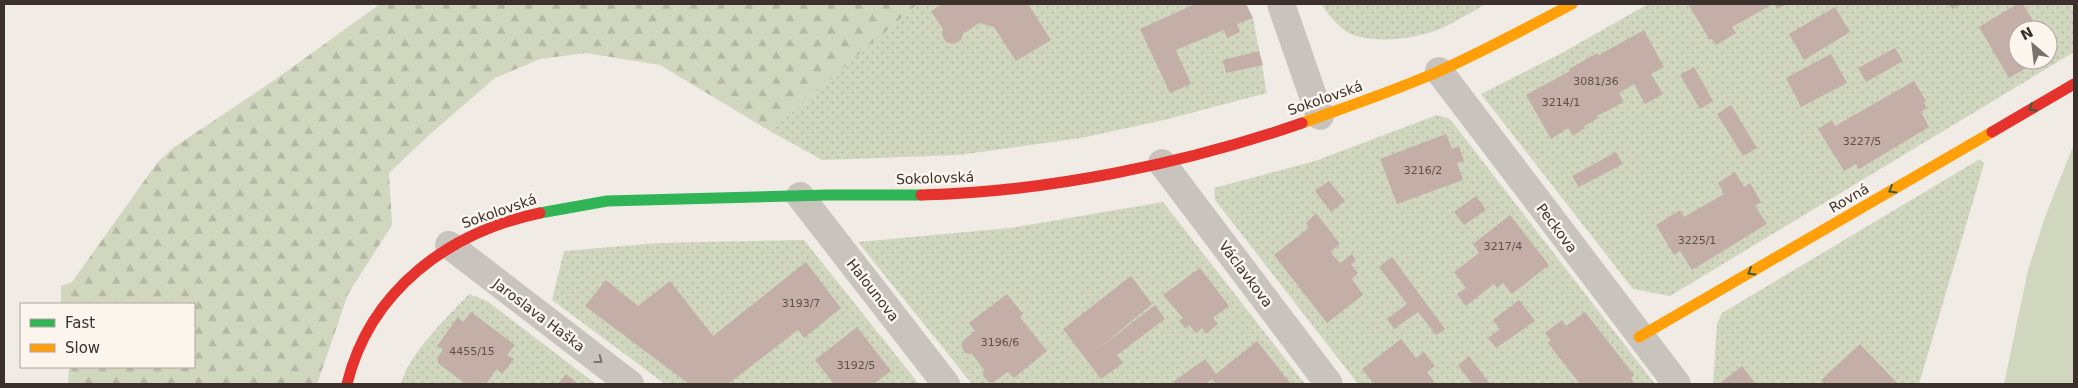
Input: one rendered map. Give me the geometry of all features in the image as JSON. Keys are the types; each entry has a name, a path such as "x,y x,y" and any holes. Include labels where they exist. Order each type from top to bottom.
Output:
{"street":[{"path":"1281,4 1320,116"},
{"name":"Sokolovská","path":"347,384 361,345 382,306 418,268 449,245 481,230 522,216 559,207 607,201 982,191 1050,182 1162,163 1249,139 1384,94 1439,71 1572,4"},
{"name":"Peckova","path":"1439,71 1639,337 1677,384"},
{"name":"Rovná","path":"1639,337 2074,84"},
{"name":"Václavkova","path":"1162,163 1329,384"},
{"name":"Halounova","path":"800,196 946,384"},
{"name":"Jaroslava Haška","path":"449,245 630,384"}],"green space":[{"path":"380,4 918,4 770,131 660,65 586,53 540,59 495,78 429,135 389,173 392,225 348,294 317,384 68,384 69,368 195,368 195,303 61,303 61,286 72,282 157,163 173,148 276,79"},
{"path":"918,4 1246,4 1253,18 1267,93 1164,120 1081,138 959,155 822,160 770,131"},
{"path":"1321,4 1486,4 1432,32 1396,39 1372,39 1351,34 1342,29"},
{"path":"1648,4 2074,4 2074,52 2058,62 2058,20 2008,20 2008,70 2044,70 1670,296 1633,289 1481,94 1562,53"},
{"path":"1437,115 1450,119 1655,384 1358,384 1215,200 1214,188 1315,161"},
{"path":"2074,144 2074,384 2004,384 2028,270 2045,217"},
{"path":"1980,159 1984,164 1919,384 1713,384 1717,324 1722,313"},
{"path":"1163,202 1305,384 972,384 858,242 1010,228"},
{"path":"804,240 919,384 665,384 552,300 564,251 658,243"},
{"path":"469,294 487,301 596,384 401,384 405,372 420,348"}],"building":[{"path":"942,4 1028,4 1051,40 1016,61 994,27 979,23 963,34 961,40 954,44 946,42 942,35 943,29 931,11"},
{"path":"1195,4 1246,4 1253,18 1237,24 1240,32 1227,38 1224,30 1176,50 1191,84 1170,93 1140,29"},
{"path":"1688,4 1773,4 1732,27 1736,33 1716,45 1712,39 1710,40"},
{"path":"1774,4 1787,4 1777,9"},
{"path":"1949,4 1962,4 1952,9"},
{"path":"2017,4 2023,4 2033,20 2008,20 2008,70 2023,70 2009,78 1979,27"},
{"path":"1835,7 1850,32 1804,60 1789,34"},
{"path":"1644,30 1664,67 1651,74 1663,94 1645,104 1634,84 1619,93 1624,102 1597,116 1598,118 1584,126 1585,128 1573,136 1568,128 1551,139 1526,95 1570,71 1569,69 1597,53 1599,55"},
{"path":"1895,48 1903,61 1866,82 1858,68"},
{"path":"1259,51 1263,65 1226,73 1223,60"},
{"path":"1831,54 1847,83 1801,107 1786,78"},
{"path":"1694,67 1713,101 1700,109 1680,75"},
{"path":"1914,81 1926,101 1924,103 1927,108 1921,112 1929,127 1859,169 1856,164 1844,171 1818,129 1832,120 1835,126"},
{"path":"1731,105 1757,148 1743,156 1717,114"},
{"path":"1446,134 1452,149 1459,146 1464,161 1457,163 1463,180 1397,204 1380,159"},
{"path":"1616,152 1623,164 1579,187 1572,176"},
{"path":"1735,172 1744,187 1750,183 1761,202 1755,206 1767,224 1692,270 1680,251 1674,255 1656,225 1680,210 1684,217 1724,194 1718,183"},
{"path":"1329,181 1345,201 1331,212 1315,191"},
{"path":"1476,196 1486,210 1464,225 1454,212"},
{"path":"1316,213 1340,244 1330,252 1340,263 1352,254 1356,261 1351,264 1358,273 1352,279 1363,295 1327,323 1274,255 1309,228 1306,223"},
{"path":"1510,215 1549,265 1512,294 1503,283 1497,288 1494,284 1466,306 1457,294 1466,288 1454,272 1479,253 1473,244"},
{"path":"1392,257 1445,329 1436,335 1418,312 1394,329 1387,319 1407,304 1379,267"},
{"path":"806,262 841,308 804,338 798,330 728,384 689,384 585,306 606,280 638,306 670,281 713,336"},
{"path":"1200,268 1229,306 1213,318 1218,324 1206,334 1202,328 1196,333 1189,325 1185,328 1179,321 1183,318 1163,295"},
{"path":"1131,276 1152,304 1098,349 1155,305 1165,319 1117,355 1123,363 1101,379 1063,329"},
{"path":"1007,294 1023,314 1020,317 1047,351 1014,378 1008,372 992,383 983,376 984,370 972,354 965,353 961,345 975,331 969,323"},
{"path":"1519,300 1535,321 1496,348 1488,338 1500,329 1493,320"},
{"path":"471,312 515,345 507,355 514,359 502,374 497,369 486,384 466,384 439,364 437,359 443,349 437,346 458,317 463,322"},
{"path":"1585,312 1634,375 1631,378 1635,384 1580,384 1548,343 1551,340 1545,333 1562,320 1566,326"},
{"path":"857,327 891,371 874,384 834,384 815,360"},
{"path":"1401,339 1416,358 1424,352 1435,366 1427,372 1436,384 1374,384 1362,369"},
{"path":"1257,341 1291,384 1216,384 1212,379 1206,384 1170,384 1205,359 1216,374"},
{"path":"1860,344 1898,384 1821,384 1823,382 1821,380"},
{"path":"1469,356 1490,384 1472,384 1458,365"},
{"path":"1742,366 1756,384 1719,384"},
{"path":"566,374 578,384 558,384"}],"traffic: fast":[{"path":"540,213 607,201 827,195 921,195"}],"traffic: slow":[{"path":"1302,123 1435,73 1572,4"},
{"path":"1639,337 1992,132"}],"traffic: jam":[{"path":"1992,132 2074,84"},
{"path":"921,195 1017,188 1114,173 1210,151 1302,123"},
{"path":"347,384 358,350 374,320 394,294 418,270 445,251 475,235 507,222 540,213"}]}
